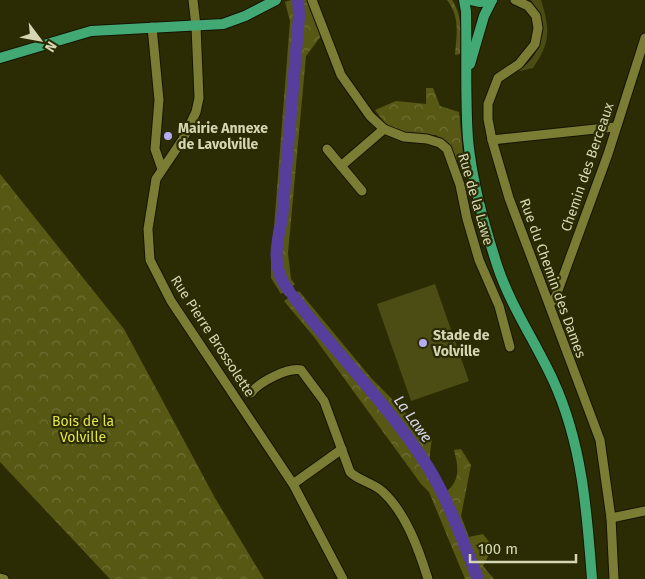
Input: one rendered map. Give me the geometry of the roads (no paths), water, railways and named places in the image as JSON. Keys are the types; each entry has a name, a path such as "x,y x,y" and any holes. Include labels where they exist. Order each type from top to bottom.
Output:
{"main road":[{"path":"0,58 80,33 224,24 245,16 276,0"},
{"path":"464,0 466,11 468,141 476,191 504,283 554,381 568,418 585,492 592,579"},
{"path":"467,75 477,37 492,0 471,0"}],"street":[{"name":"Rue Pierre Brossolette","path":"193,0 199,85 196,112 181,143 162,169 152,194 148,230 150,260 172,301 293,484 343,579"},
{"name":"Rue de la Lawe","path":"312,0 340,75 360,104 384,129 404,137 427,139 440,143 447,149 460,185 467,219 479,260 499,306 510,347"},
{"name":"Rue du Chemin des Dames","path":"515,0 526,3 536,16 538,28 535,44 519,64 498,78 494,87 487,110 492,140 509,198 600,440 611,518 614,579"},
{"path":"152,27 159,100 155,150 162,169"},
{"name":"Chemin des Berceaux","path":"550,304 556,296 608,154 615,126 645,38"},
{"path":"492,140 615,126"},
{"path":"341,166 384,129"},
{"path":"327,149 362,191"},
{"path":"251,393 256,386 293,368 301,370 324,401 354,476 374,485 397,508 428,579"},
{"path":"293,484 342,449"},
{"path":"611,518 645,511"},
{"path":"0,578 4,579"}],"waterway":[{"name":"La Lawe","path":"289,291 279,274 276,256 282,219 299,16 298,0"},
{"name":"La Lawe","path":"293,296 413,444 436,480 478,579"}],"place":[{"name":"Mairie Annexe de Lavolville","path":"168,136"},
{"name":"Stade de Volville","path":"423,343"}],"park label":[{"name":"Bois de la Volville","path":"83,430"}]}
